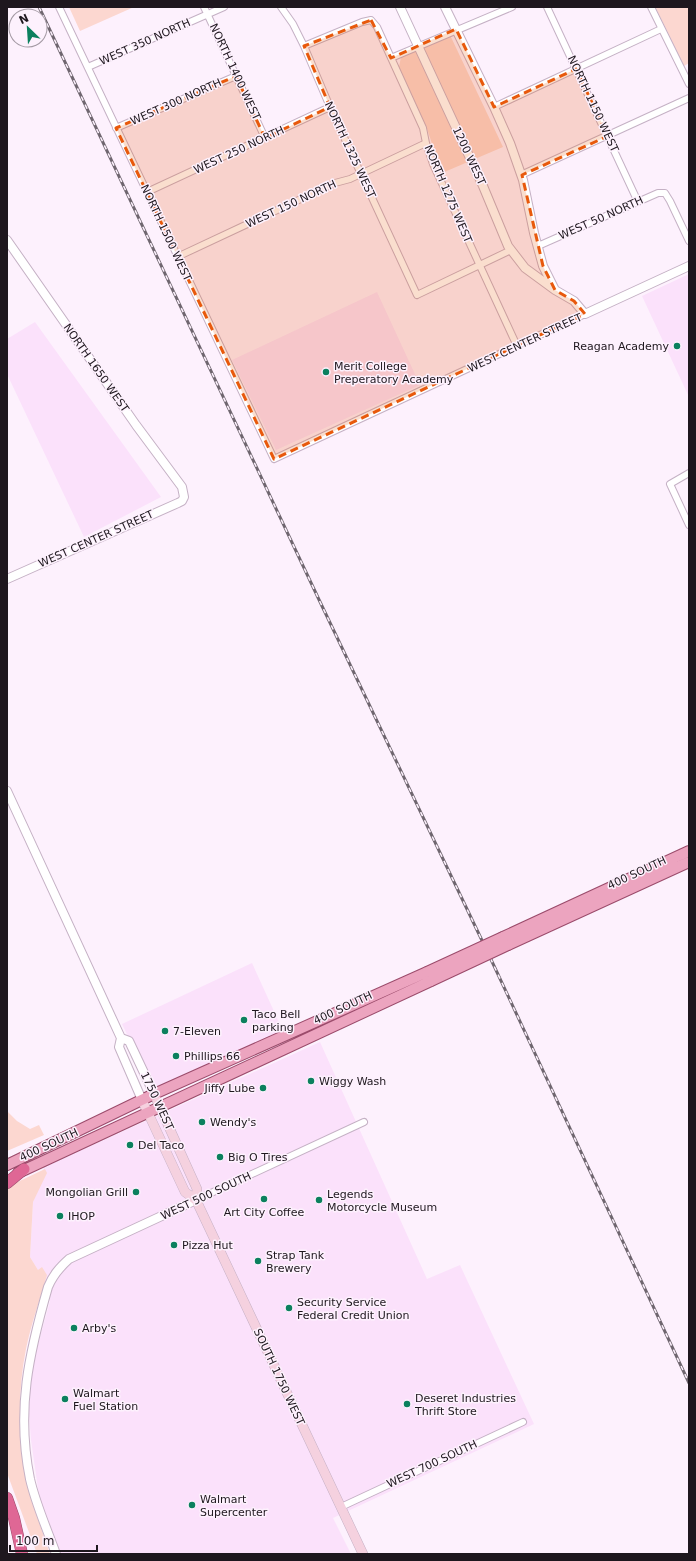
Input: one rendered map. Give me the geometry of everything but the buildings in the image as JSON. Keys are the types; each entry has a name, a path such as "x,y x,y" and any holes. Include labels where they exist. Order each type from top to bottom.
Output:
{"highway":[{"path":"7,1183 24,1170"},
{"path":"7,1498 14,1518 22,1554"},
{"path":"7,1524 22,1554"}],"main road":[{"name":"400 SOUTH","path":"506,941 689,851"},
{"name":"400 SOUTH","path":"7,1178 148,1112 429,976 689,862"},
{"name":"400 SOUTH","path":"7,1165 154,1094 429,976"},
{"name":"1750 WEST","path":"154,1094 197,1189 196,1200"},
{"name":"1750 WEST","path":"142,1100 185,1192 196,1200"},
{"name":"SOUTH 1750 WEST","path":"196,1200 363,1554"}],"street":[{"name":"NORTH 1500 WEST","path":"59,7 274,459"},
{"name":"NORTH 1400 WEST","path":"204,7 265,138"},
{"name":"WEST 350 NORTH","path":"88,67 224,7"},
{"name":"NORTH 1325 WEST","path":"281,7 293,24 304,46 330,107 417,294 479,265"},
{"name":"1200 WEST","path":"400,7 511,250 525,268 555,290 574,301 586,314"},
{"path":"445,7 510,143 521,175 543,266 555,290"},
{"path":"391,58 456,29 463,28 512,7"},
{"name":"NORTH 1150 WEST","path":"547,7 638,202"},
{"path":"651,7 689,84"},
{"name":"NORTH 1275 WEST","path":"304,46 362,22 371,20 377,27 423,128 433,164 516,346"},
{"path":"494,107 661,29"},
{"path":"683,73 689,69"},
{"name":"WEST 300 NORTH","path":"116,128 236,76"},
{"path":"521,175 689,98"},
{"name":"WEST 250 NORTH","path":"147,192 330,107"},
{"name":"WEST 150 NORTH","path":"177,257 335,183 362,174 426,143"},
{"name":"WEST 50 NORTH","path":"538,246 658,193 665,193 689,241"},
{"name":"NORTH 1650 WEST","path":"7,240 136,425 182,487 184,497"},
{"path":"479,265 511,250"},
{"name":"WEST CENTER STREET","path":"274,459 689,266"},
{"path":"689,473 670,484 689,524"},
{"name":"WEST CENTER STREET","path":"7,579 178,503 182,501 184,497"},
{"name":"1750 WEST","path":"7,791 121,1038 119,1047 142,1100"},
{"name":"1750 WEST","path":"121,1038 129,1041 154,1094"},
{"name":"WEST 500 SOUTH","path":"56,1554 38,1507 31,1480 24,1438 25,1393 30,1358 40,1314 53,1276 69,1259 364,1122"},
{"name":"WEST 700 SOUTH","path":"341,1507 523,1422"}],"highlighted area":[{"path":"371,20 391,58 456,29 494,107 576,69 608,136 522,175 543,266 555,290 574,301 585,314 274,459 116,128 236,76 265,138 330,107 304,46"}],"shaded area":[{"path":"69,7 134,7 80,31"},
{"path":"655,7 689,7 689,63 684,66"},
{"path":"450,35 503,147 442,173 426,126 399,67 401,57"},
{"name":"Reagan Academy","path":"689,274 689,397 642,296"},
{"name":"Merit College Preperatory Academy","path":"377,292 420,385 276,450 232,360"},
{"path":"35,322 161,497 84,537 7,374 7,339"},
{"path":"252,963 283,1031 160,1088 152,1086 122,1024"},
{"path":"320,1042 427,1279 460,1265 534,1424 333,1518 351,1554 61,1554 39,1496 31,1440 28,1402 33,1363 50,1301 38,1270 30,1257 33,1202 44,1167"},
{"path":"7,1111 17,1121 30,1129 39,1125 44,1135 7,1151"},
{"path":"45,1169 47,1173 33,1202 30,1257 38,1270 42,1267 47,1275 26,1349 20,1405 20,1424 24,1462 32,1499 50,1554 37,1554 7,1473 7,1187"}],"railway":[{"path":"39,7 488,953 689,1383"}],"place":[{"name":"Reagan Academy","path":"677,346"},
{"name":"Merit College Preperatory Academy","path":"326,372"},
{"name":"Taco Bell parking","path":"244,1020"},
{"name":"7-Eleven","path":"165,1031"},
{"name":"Phillips 66","path":"176,1056"},
{"name":"Wiggy Wash","path":"311,1081"},
{"name":"Jiffy Lube","path":"263,1088"},
{"name":"Wendy's","path":"202,1122"},
{"name":"Del Taco","path":"130,1145"},
{"name":"Big O Tires","path":"220,1157"},
{"name":"Mongolian Grill","path":"136,1192"},
{"name":"Art City Coffee","path":"264,1199"},
{"name":"Legends Motorcycle Museum","path":"319,1200"},
{"name":"IHOP","path":"60,1216"},
{"name":"Pizza Hut","path":"174,1245"},
{"name":"Strap Tank Brewery","path":"258,1261"},
{"name":"Security Service Federal Credit Union","path":"289,1308"},
{"name":"Arby's","path":"74,1328"},
{"name":"Walmart Fuel Station","path":"65,1399"},
{"name":"Deseret Industries Thrift Store","path":"407,1404"},
{"name":"Walmart Supercenter","path":"192,1505"}]}
